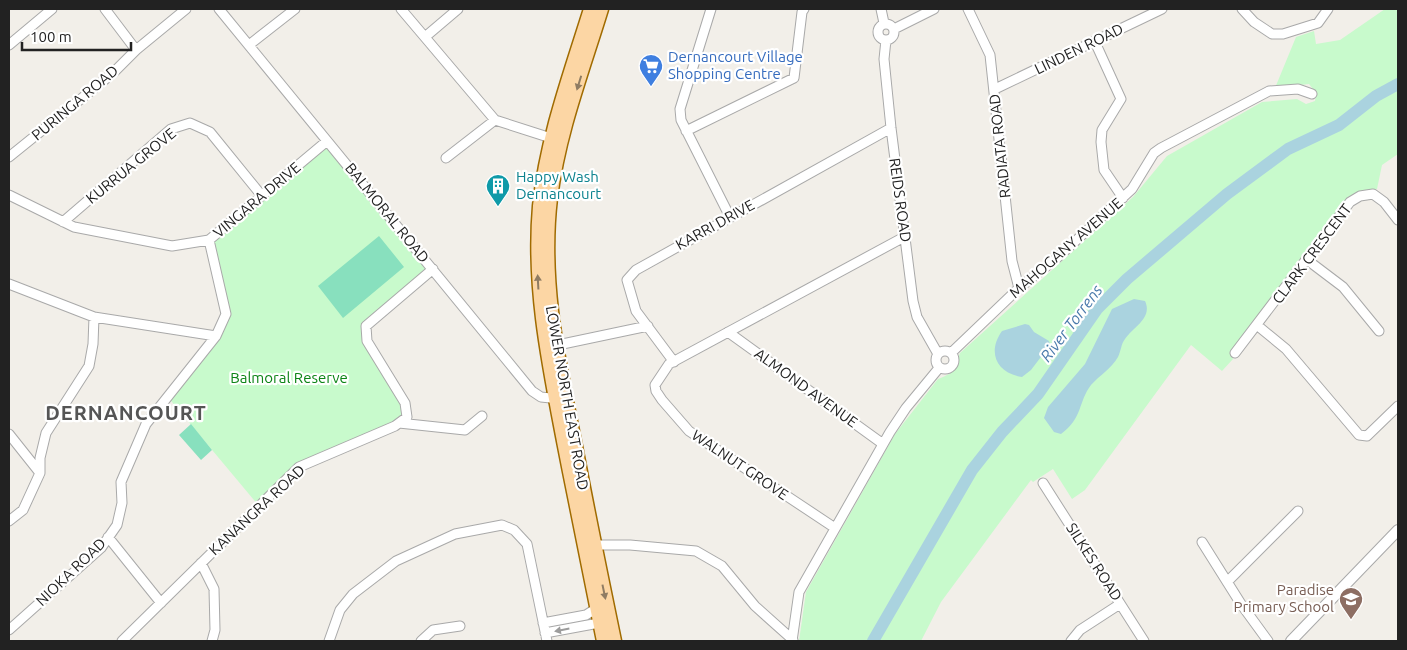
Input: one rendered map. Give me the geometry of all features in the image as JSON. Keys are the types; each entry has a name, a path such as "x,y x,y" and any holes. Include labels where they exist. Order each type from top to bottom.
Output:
{"main road":[{"name":"LOWER NORTH EAST ROAD","path":"590,9 551,138 541,190 537,244 538,292 551,347 602,610 614,641"},
{"name":"LOWER NORTH EAST ROAD","path":"551,347 548,267 553,188 566,126 602,9"},
{"name":"LOWER NORTH EAST ROAD","path":"602,610 600,623 603,641"}],"street":[{"path":"9,45 52,9"},
{"path":"105,9 136,50"},
{"name":"PURINGA ROAD","path":"9,157 113,73 136,50 186,9"},
{"name":"BALMORAL ROAD","path":"219,9 532,391 541,397 560,399"},
{"path":"249,46 295,9"},
{"path":"401,9 495,120 551,138"},
{"path":"425,37 458,9"},
{"path":"711,9 680,109 681,120 730,217"},
{"path":"686,131 794,78 802,12 804,9"},
{"path":"881,9 884,24"},
{"path":"894,29 889,24 884,24 879,27 877,32 880,38 886,40 892,37 894,29 934,9"},
{"name":"RADIATA ROAD","path":"968,9 990,55 1012,262 1019,288"},
{"name":"LINDEN ROAD","path":"995,89 1162,9"},
{"path":"1242,9 1254,22 1272,34 1283,34 1318,23 1328,9"},
{"name":"REIDS ROAD","path":"886,40 884,59 891,128 906,236 912,301 917,317 938,354"},
{"path":"1095,42 1121,99 1102,130 1102,142 1104,170 1123,198"},
{"name":"MAHOGANY AVENUE","path":"951,353 1019,288 1057,258 1132,190 1154,153 1268,91 1298,89 1312,94"},
{"path":"446,158 495,120"},
{"name":"KURRUA GROVE","path":"63,222 171,129 190,123 210,132 262,196"},
{"name":"KARRI DRIVE","path":"672,363 636,311 627,280 636,270 891,128"},
{"name":"VINGARA DRIVE","path":"9,195 74,228 172,246 209,240 328,141"},
{"name":"CLARK CRESCENT","path":"1235,353 1258,326 1343,210 1360,196 1373,194 1379,197 1398,220"},
{"path":"672,363 906,236"},
{"name":"NIOKA ROAD","path":"9,630 101,548 117,525 122,503 121,482 146,424 216,336 226,314 209,240"},
{"path":"1306,259 1343,287 1379,331"},
{"path":"399,423 407,416 405,403 367,341 366,326 433,269"},
{"path":"9,284 94,317 216,336"},
{"path":"9,521 23,510 40,474 40,458 46,433 89,366 93,344 94,317"},
{"path":"551,347 648,326"},
{"path":"1258,326 1286,349 1359,435 1368,436 1398,406"},
{"name":"ALMOND AVENUE","path":"728,332 883,444"},
{"path":"942,351 951,353 954,360 952,366 947,369 939,368 936,362 938,354 942,351"},
{"name":"WALNUT GROVE","path":"672,363 655,385 656,391 683,426 835,528"},
{"path":"793,641 799,592 883,444 906,408 939,368"},
{"path":"399,423 465,430 482,416"},
{"name":"KANANGRA ROAD","path":"122,641 299,467 399,423"},
{"path":"9,434 40,474"},
{"name":"SILKES ROAD","path":"1043,483 1144,641"},
{"path":"1228,582 1298,511"},
{"path":"329,641 340,610 353,594 396,561 455,534 502,524 514,530 527,544 546,637 600,623"},
{"path":"1291,641 1398,530"},
{"path":"108,537 161,603"},
{"path":"1202,542 1268,641"},
{"path":"589,545 696,551 722,566 755,606 793,641"},
{"path":"201,563 214,589 215,630 212,641"},
{"path":"1071,641 1080,630 1120,604"},
{"path":"543,623 602,610"},
{"path":"421,641 433,630 460,626"}],"green space":[{"path":"1385,9 1398,9 1398,154 1382,165 1377,189 1364,190 1354,194 1337,210 1231,351 1233,359 1222,371 1191,345 1085,490 1072,499 1053,469 1033,482 1031,480 941,602 921,641 799,641 806,592 895,434 938,379 952,372 960,353 1133,197 1167,156 1262,102 1297,99 1306,104 1315,101 1316,93 1309,84 1275,88 1296,37 1314,31 1316,44 1340,40"},
{"name":"Balmoral Reserve","path":"327,141 433,269 366,326 367,341 405,403 407,417 299,467 259,506 167,396 226,314 209,240"},
{"path":"379,236 404,267 343,318 318,286"},
{"path":"191,424 212,450 201,460 179,435"}],"water":[{"path":"1134,299 1145,301 1147,307 1141,322 1124,341 1115,361 1091,385 1073,422 1061,434 1054,432 1044,418 1048,407 1085,364 1112,309"},
{"path":"1025,324 1049,341 1050,345 1031,370 1022,377 1013,375 1000,366 995,354 995,346 1002,331"}],"waterway":[{"name":"River Torrens","path":"873,641 972,470 1002,432 1038,394 1097,309 1127,279 1227,194 1288,149 1339,125 1376,96 1398,84"}],"place":[{"name":"Dernancourt Village Shopping Centre","path":"651,87"},
{"name":"Happy Wash Dernancourt","path":"498,207"},
{"name":"Paradise Primary School","path":"1351,620"}],"district":[{"name":"DERNANCOURT","path":"126,413"}]}
